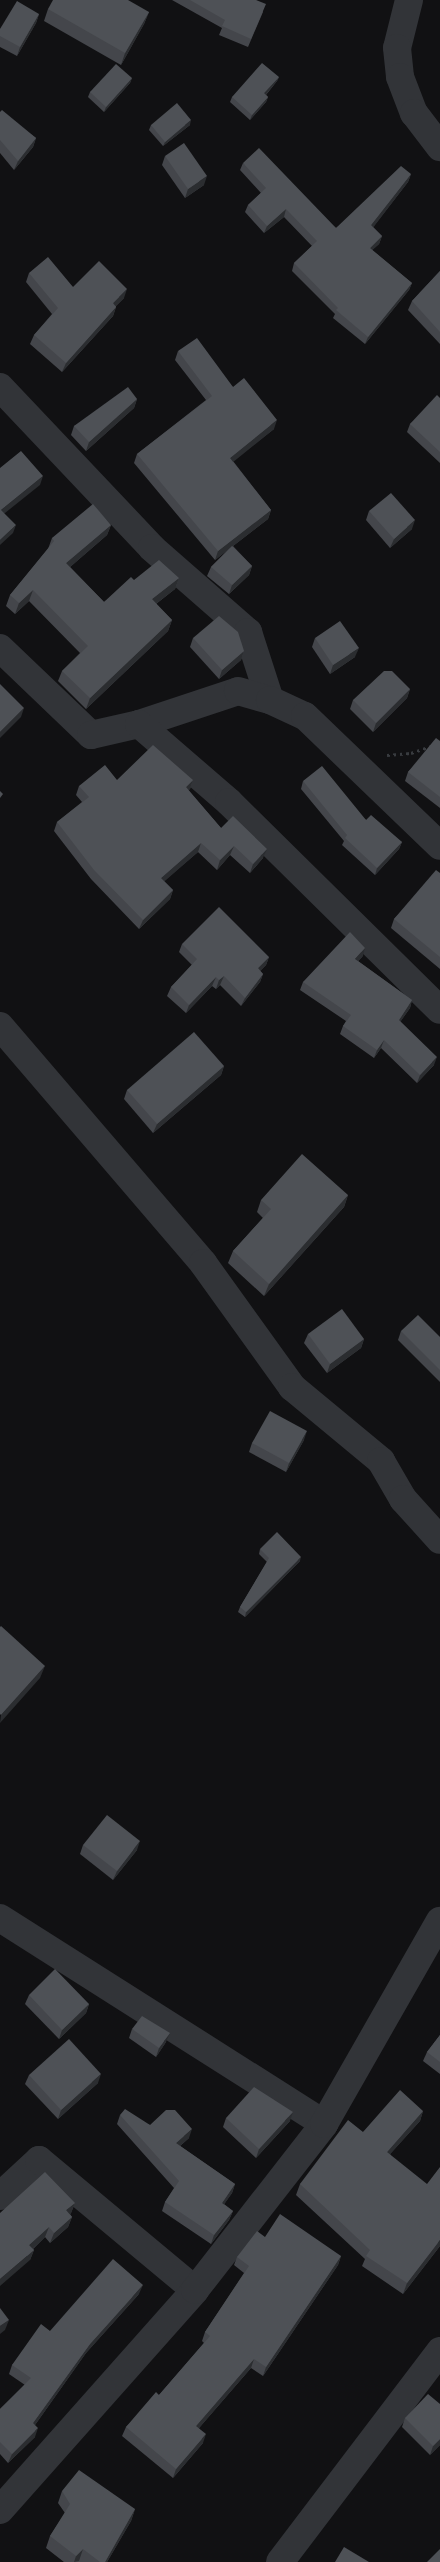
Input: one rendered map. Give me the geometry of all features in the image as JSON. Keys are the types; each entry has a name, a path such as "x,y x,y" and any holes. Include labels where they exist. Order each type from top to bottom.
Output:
{"street":[{"path":"409,0 397,48 400,78 414,113 440,147"},
{"path":"0,387 152,548 248,632 270,700"},
{"path":"0,648 91,735 139,724 238,691 270,700 305,716 440,846"},
{"path":"139,724 236,809 440,1010"},
{"path":"0,1026 202,1263 292,1387 381,1461 403,1499 440,1540"},
{"path":"0,1918 324,2124"},
{"path":"0,2510 195,2290 324,2124 440,1921"},
{"path":"0,2196 39,2160 195,2290"},
{"path":"280,2562 440,2351"}],"path":[{"path":"349,759 411,753 440,743"}],"building":[{"path":"53,0 128,0 149,12 125,53 48,9"},
{"path":"190,0 256,0 266,4 251,39 222,26 225,20"},
{"path":"17,1 39,14 20,47 0,36 0,29"},
{"path":"262,63 279,77 264,93 268,97 252,115 232,97"},
{"path":"116,64 132,78 106,107 90,92"},
{"path":"177,103 191,120 165,142 151,125"},
{"path":"2,110 36,138 18,161 0,140 0,112"},
{"path":"184,143 207,176 188,189 165,156"},
{"path":"259,148 336,228 401,166 411,174 371,225 382,236 370,248 412,283 368,337 336,310 338,308 294,263 317,241 286,209 267,226 248,205 266,188 243,163"},
{"path":"48,257 73,287 99,261 127,289 113,303 116,307 66,363 34,335 58,308 29,273"},
{"path":"440,271 440,332 412,301"},
{"path":"197,338 233,387 244,378 277,420 230,458 271,510 218,551 137,454 212,396 178,351"},
{"path":"128,387 137,399 89,442 74,426"},
{"path":"437,395 440,398 440,452 410,424"},
{"path":"21,451 43,476 1,510 16,525 0,540 0,468"},
{"path":"391,493 415,520 394,539 369,511"},
{"path":"93,504 111,525 66,563 104,602 131,577 134,580 159,560 179,578 152,599 172,620 90,698 62,671 88,646 33,590 19,603 10,595 54,541 52,538"},
{"path":"232,546 252,566 232,585 211,567"},
{"path":"219,616 238,632 244,651 222,670 193,638"},
{"path":"340,621 359,648 333,665 315,638"},
{"path":"384,671 392,671 410,689 376,723 353,700"},
{"path":"0,684 24,708 0,732"},
{"path":"436,738 440,741 440,797 408,772"},
{"path":"153,745 193,780 186,787 221,828 233,816 267,849 253,864 234,846 220,860 201,843 161,878 173,890 143,920 94,870 57,822 89,797 79,786 105,765 117,780"},
{"path":"322,766 366,820 371,815 402,842 377,868 345,838 347,835 303,781"},
{"path":"436,870 440,873 440,957 394,919"},
{"path":"219,907 269,957 258,968 263,974 245,998 224,976 219,980 216,977 189,1005 171,987 197,959 182,944"},
{"path":"350,932 365,948 355,959 412,1000 399,1020 437,1057 420,1075 384,1040 377,1050 343,1026 351,1015 303,982"},
{"path":"194,1032 224,1066 157,1124 127,1090"},
{"path":"302,1154 348,1195 269,1284 233,1251 271,1209 261,1200"},
{"path":"342,1309 364,1339 330,1364 308,1334"},
{"path":"418,1315 440,1337 440,1370 401,1331"},
{"path":"270,1411 307,1431 289,1463 252,1443"},
{"path":"277,1532 301,1557 246,1612 240,1607 269,1558 260,1549"},
{"path":"0,1627 45,1666 1,1715"},
{"path":"107,1815 140,1841 117,1871 83,1845"},
{"path":"55,1969 89,2004 62,2030 29,1995"},
{"path":"142,2016 170,2033 159,2048 132,2029"},
{"path":"440,2035 440,2062 427,2052"},
{"path":"69,2039 101,2074 61,2110 29,2075"},
{"path":"254,2087 293,2112 259,2149 226,2118"},
{"path":"400,2090 423,2111 387,2152 427,2184 440,2167 440,2240 407,2283 366,2256 370,2250 300,2184 348,2120 363,2132"},
{"path":"125,2109 150,2125 166,2110 175,2110 192,2129 176,2143 235,2184 222,2203 233,2211 214,2235 165,2202 179,2181 120,2115"},
{"path":"45,2172 75,2203 66,2210 72,2217 54,2233 49,2227 29,2245 34,2250 0,2279 0,2213"},
{"path":"280,2214 341,2256 266,2367 254,2359 196,2426 206,2434 176,2469 126,2427 156,2392 159,2395 210,2336 205,2332 249,2266 237,2257 257,2231 265,2237"},
{"path":"113,2259 143,2285 90,2344 33,2423 38,2428 12,2454 0,2442 0,2409 31,2378 12,2365 41,2324 50,2331"},
{"path":"0,2308 9,2320 0,2326"},
{"path":"428,2394 440,2404 440,2439 433,2446 405,2418"},
{"path":"79,2470 135,2509 105,2562 100,2562 83,2549 76,2556 50,2536 70,2504 62,2491"},
{"path":"344,2547 369,2562 335,2562"},
{"path":"440,2549 440,2562 427,2562"}]}
